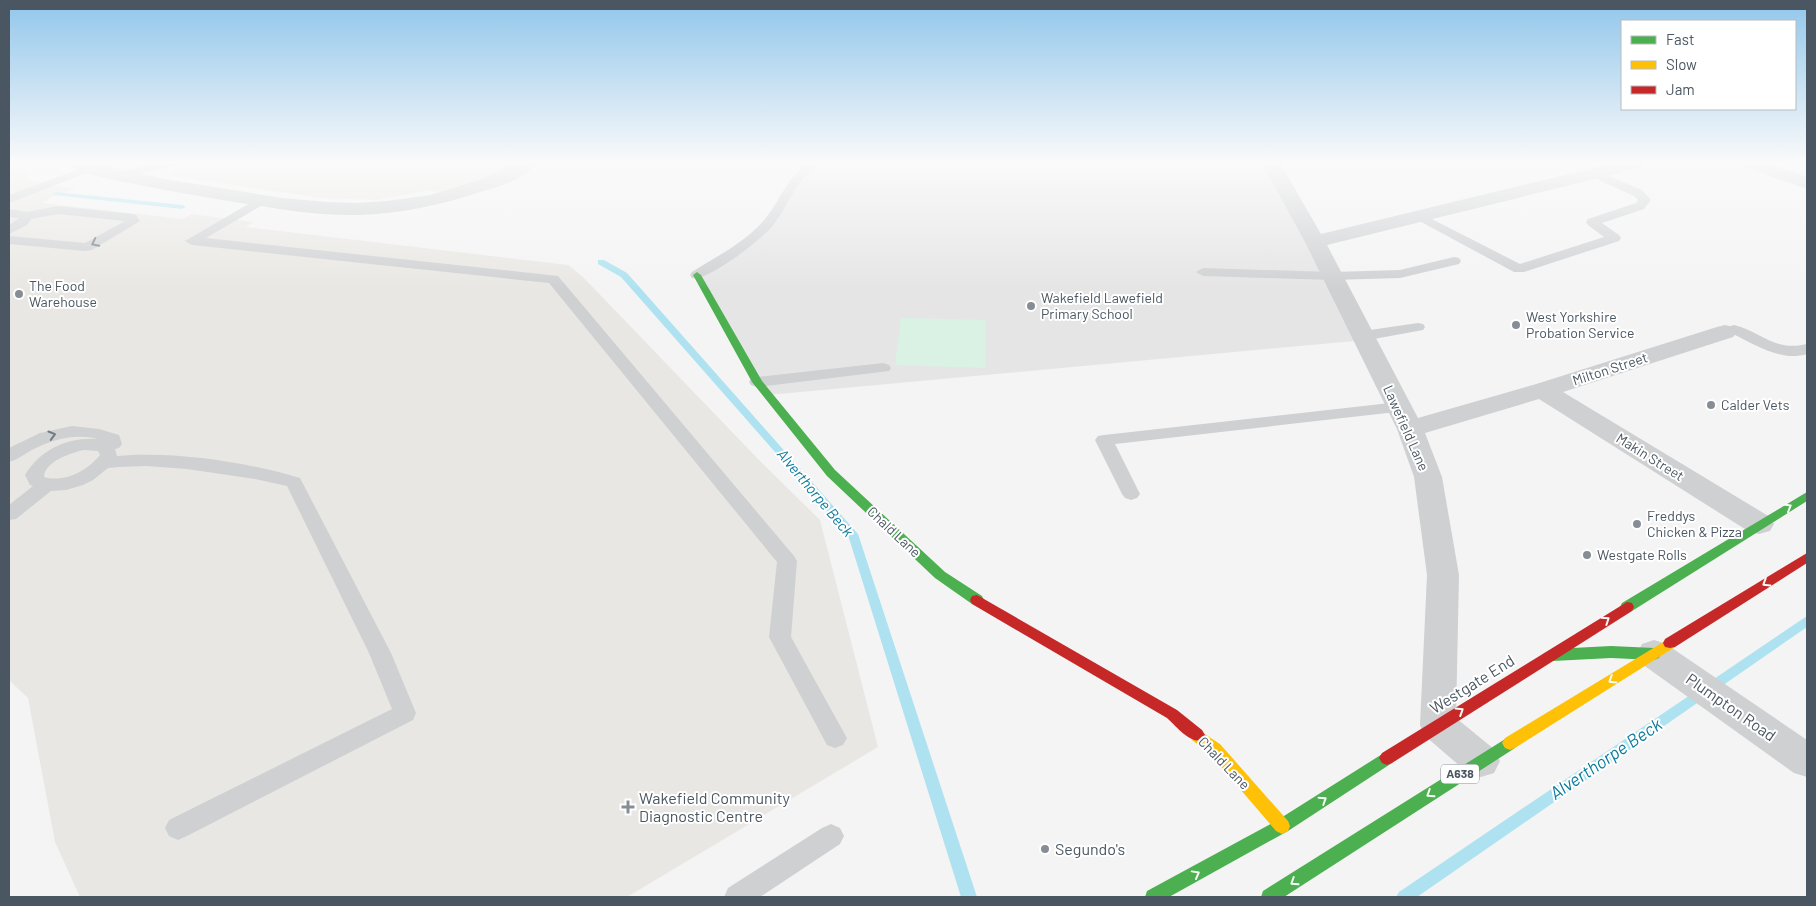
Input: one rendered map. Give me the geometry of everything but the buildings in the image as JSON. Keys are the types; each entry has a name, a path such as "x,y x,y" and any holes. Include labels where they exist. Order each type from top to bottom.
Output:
{"main road":[{"name":"Chald Lane","path":"697,275 757,382 831,473 940,575 992,611 1172,714 1215,749 1282,826"},
{"name":"Westgate End","path":"1153,897 1282,826 1438,725 1759,524 1807,496"},
{"name":"A638","path":"1269,897 1481,761 1660,659 1807,557"},
{"path":"1550,656 1611,652 1660,659"}],"street":[{"path":"308,205 341,209 397,205"},
{"name":"Lawefield Lane","path":"1297,205 1404,418 1428,477 1443,575 1438,725"},
{"path":"1315,242 1462,205"},
{"name":"Milton Street","path":"1404,418 1542,390 1725,332"},
{"name":"Makin Street","path":"1542,390 1759,524"},
{"name":"Plumpton Road","path":"1660,659 1807,761"},
{"path":"1438,725 1481,761"}],"lane":[{"path":"253,205 192,241 553,279 787,561 780,637 835,738"},
{"name":"Chald Lane","path":"697,275 762,231 781,205"},
{"path":"1418,217 1519,269 1614,238 1592,222 1641,205"},
{"path":"9,213 28,216 58,210 132,218 134,221 92,246 85,248 9,240"},
{"path":"9,230 23,222 28,216"},
{"path":"1203,272 1332,276 1400,274 1454,261"},
{"path":"1363,336 1418,327"},
{"name":"Milton Street","path":"1725,332 1734,329 1789,351 1800,352 1807,349"},
{"path":"757,382 883,368"},
{"path":"1131,494 1104,440 1404,418"},
{"path":"9,457 44,437 74,430 101,433 113,439 106,459 97,470 78,480 45,486 9,514"},
{"path":"45,486 36,481 34,475 41,462 63,450 84,444 98,445 105,447 106,459"},
{"path":"9,457 41,462"},
{"path":"106,459 157,459 270,474 294,482 380,653 405,713 178,828"},
{"path":"737,897 831,836"}],"shaded area":[{"path":"9,205 63,205 183,219 192,214 253,222 246,227 568,265 583,277 760,461 820,520 878,747 627,897 80,897 55,842 28,698 9,680"},
{"name":"Wakefield Lawefield Primary School","path":"781,205 1293,205 1365,340 768,395 697,275 761,231"}],"green space":[{"path":"901,318 986,320 985,368 895,365"}],"waterway":[{"name":"Alverthorpe Beck","path":"165,205 182,207"},
{"name":"Alverthorpe Beck","path":"601,262 624,275 853,534 969,897"},
{"name":"Alverthorpe Beck","path":"1404,897 1807,621"}],"traffic: fast":[{"path":"697,275 757,382 831,473 940,575 977,600"},
{"path":"1627,607 1807,496"},
{"path":"1553,655 1611,652 1654,654"},
{"path":"1269,897 1510,743"},
{"path":"1153,897 1282,826 1387,758"}],"traffic: slow":[{"path":"1510,743 1670,643"},
{"path":"1197,735 1215,749 1282,826"}],"traffic: jam":[{"path":"1670,643 1807,557"},
{"path":"977,600 1172,714 1197,735"},
{"path":"1387,758 1627,607"}],"place":[{"name":"The Food Warehouse","path":"19,294"},
{"name":"Wakefield Lawefield Primary School","path":"1031,306"},
{"name":"West Yorkshire Probation Service","path":"1516,325"},
{"name":"Calder Vets","path":"1711,405"},
{"name":"Freddys Chicken & Pizza","path":"1637,524"},
{"name":"Westgate Rolls","path":"1587,555"},
{"name":"Wakefield Community Diagnostic Centre","path":"628,807"},
{"name":"Segundo's","path":"1045,849"}]}
